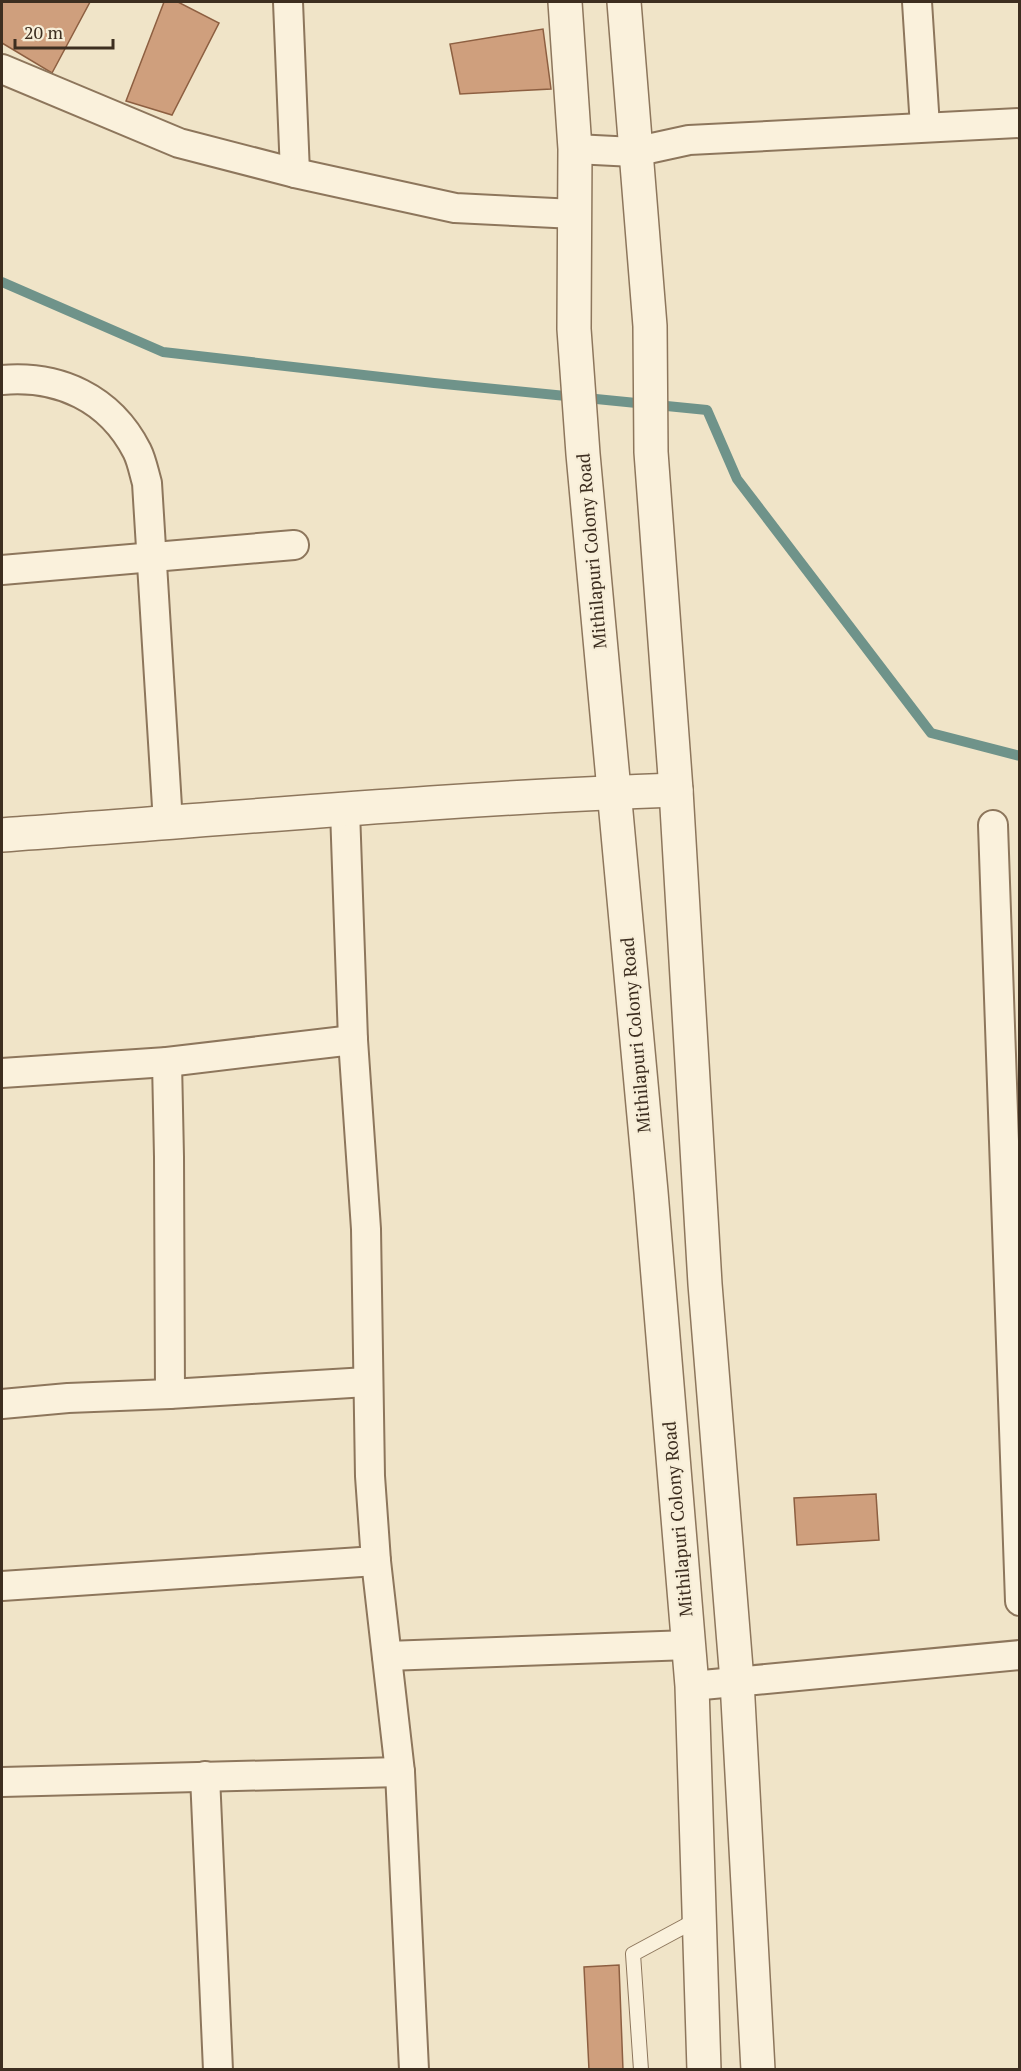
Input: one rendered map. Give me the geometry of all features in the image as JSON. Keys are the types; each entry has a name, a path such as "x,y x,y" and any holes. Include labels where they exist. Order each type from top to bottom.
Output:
{"street":[{"path":"288,2 296,173"},
{"name":"Mithilapuri Colony Road","path":"565,2 575,148 574,330 583,454 651,1192 692,1686 704,2070"},
{"path":"624,2 634,152 650,326 651,452 676,790 705,1284 737,1681 758,2070"},
{"path":"917,2 925,127"},
{"path":"2,69 179,143 296,173 455,208 575,214"},
{"path":"575,148 634,152 689,140 1020,123"},
{"path":"2,380 51,382 86,395 116,420 137,452 147,483 168,823"},
{"path":"2,570 294,545"},
{"path":"2,835 613,792 676,790"},
{"path":"345,810 353,1040 366,1229 370,1476 376,1561 400,1772 414,2070"},
{"path":"993,825 1008,940 1020,1601"},
{"path":"2,1072 166,1062 353,1040"},
{"path":"166,1062 170,1157 170,1394"},
{"path":"2,1404 68,1398 367,1382"},
{"path":"2,1586 376,1561"},
{"path":"387,1656 689,1645"},
{"path":"692,1686 1020,1655"},
{"path":"2,1782 400,1772"},
{"path":"205,1776 218,2070"}],"lane":[{"path":"640,2070 633,1954 699,1918"}],"building":[{"path":"2,2 90,2 52,73 2,43"},
{"path":"164,2 178,2 219,23 172,115 126,101"},
{"path":"543,29 551,89 460,94 450,44"},
{"path":"876,1494 879,1540 797,1545 794,1498"},
{"path":"619,1965 623,2070 589,2070 584,1967"}],"waterway":[{"path":"2,282 163,352 434,383 707,410 737,479 931,733 1020,756"}]}
